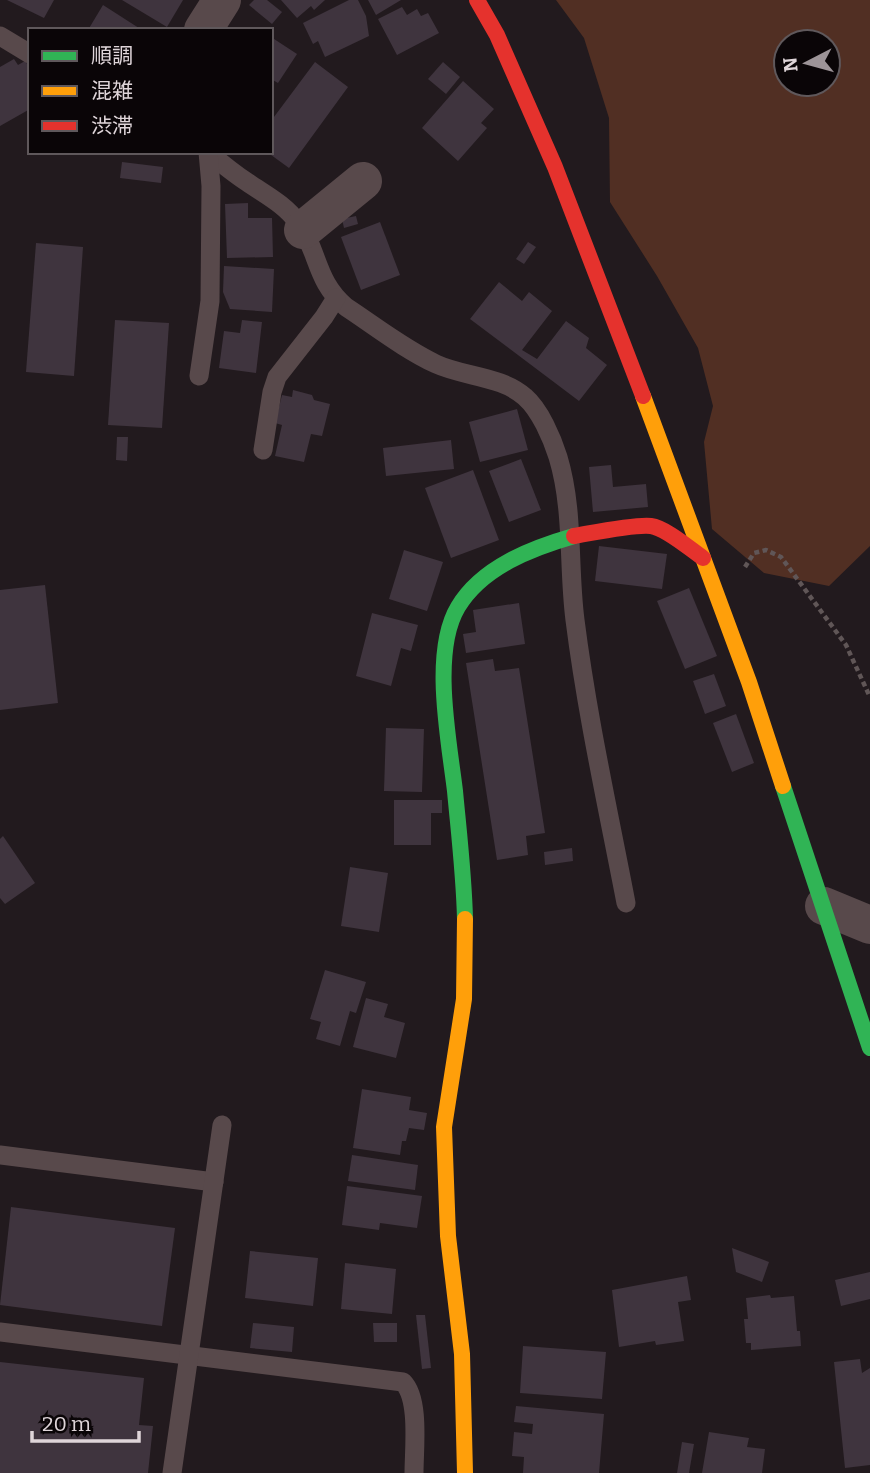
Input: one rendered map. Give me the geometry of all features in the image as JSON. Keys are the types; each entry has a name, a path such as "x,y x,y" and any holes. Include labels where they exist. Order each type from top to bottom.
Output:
{"street":[{"path":"204,28 222,0"},
{"path":"477,0 497,35 555,167 750,682 870,1048"},
{"path":"303,230 363,181"},
{"path":"465,1473 462,1354 448,1236 444,1173 444,1127 464,999 466,958 464,876 443,684 446,642 457,608 474,586 507,561 572,537 651,526 703,558"},
{"path":"824,906 870,925"}],"lane":[{"path":"0,36 28,53"},
{"path":"199,376 210,301 211,186 208,154"},
{"path":"210,154 297,220 324,282 336,298 433,363 457,373 517,390 528,398 539,414 557,455 572,537 575,618 590,717 626,903"},
{"path":"263,450 277,377 336,298"},
{"path":"172,1473 222,1125"},
{"path":"0,1155 214,1182"},
{"path":"0,1332 403,1382 410,1389 413,1401 414,1473"}],"path":[{"path":"749,579 745,566 754,553 765,550 781,557 846,645 870,697"}],"shaded area":[{"path":"556,0 870,0 870,546 829,586 764,573 712,529 704,442 713,406 698,348 610,202 609,118 584,38"}],"building":[{"path":"7,0 54,0 44,18"},
{"path":"122,0 183,0 167,27"},
{"path":"254,0 267,0 282,12 272,24 249,5"},
{"path":"281,0 325,0 314,10 311,6 297,18"},
{"path":"349,0 358,0 366,16 369,36 325,57 318,41 313,44 303,23"},
{"path":"368,0 401,0 376,15"},
{"path":"103,5 139,28 89,28"},
{"path":"402,7 407,15 417,9 421,16 428,13 439,33 397,55 378,19"},
{"path":"273,38 297,54 278,83 273,80"},
{"path":"14,59 18,65 25,61 28,65 28,110 0,126 0,67"},
{"path":"315,62 348,87 289,168 270,154 273,154 273,118"},
{"path":"443,62 460,77 446,94 428,79"},
{"path":"463,81 494,109 481,123 487,128 458,161 422,128"},
{"path":"122,162 163,167 161,183 120,178"},
{"path":"248,203 248,218 272,218 273,257 227,258 225,204"},
{"path":"356,216 358,224 344,228 342,219"},
{"path":"380,222 400,275 361,290 341,237"},
{"path":"528,242 536,247 524,264 516,259"},
{"path":"36,243 83,247 74,376 26,372"},
{"path":"224,266 274,269 272,312 230,309 223,292"},
{"path":"499,282 522,301 529,292 552,311 522,350 537,359 566,321 589,338 586,348 607,365 579,401 470,319"},
{"path":"115,320 169,323 162,428 108,425"},
{"path":"242,320 262,322 256,373 219,368 224,331 240,333"},
{"path":"293,390 330,404 322,436 311,434 304,462 275,456 282,425 275,423 282,395 292,397"},
{"path":"517,409 528,450 480,462 469,422"},
{"path":"117,437 128,437 127,461 116,460"},
{"path":"451,440 454,469 386,476 383,448"},
{"path":"521,459 541,510 509,522 489,471"},
{"path":"611,465 613,487 646,484 648,507 593,512 589,467"},
{"path":"473,470 499,540 451,558 425,488"},
{"path":"599,546 667,554 662,589 595,581"},
{"path":"404,550 443,562 427,611 389,599"},
{"path":"45,585 58,703 0,710 0,590"},
{"path":"689,588 717,656 685,669 657,601"},
{"path":"519,603 525,644 466,653 463,634 476,632 473,610"},
{"path":"372,613 418,625 411,651 401,648 391,686 356,676"},
{"path":"493,659 495,671 519,668 545,833 526,836 528,855 497,860 466,663"},
{"path":"714,674 726,706 705,714 693,681"},
{"path":"736,714 754,763 732,772 713,723"},
{"path":"386,728 424,729 422,792 384,791"},
{"path":"394,800 442,800 442,813 431,813 431,845 394,845"},
{"path":"3,836 35,883 5,904 0,898 0,839"},
{"path":"572,848 573,861 545,865 544,852"},
{"path":"350,867 388,873 379,932 341,926"},
{"path":"325,970 366,982 356,1013 350,1011 340,1046 316,1039 321,1022 310,1019"},
{"path":"366,998 388,1004 384,1017 405,1023 396,1058 353,1047"},
{"path":"362,1089 411,1097 409,1110 427,1113 424,1130 409,1128 406,1141 402,1141 400,1155 353,1148"},
{"path":"352,1155 418,1165 415,1190 348,1181"},
{"path":"347,1186 422,1196 417,1228 380,1223 379,1230 342,1225"},
{"path":"11,1207 175,1228 162,1326 0,1305"},
{"path":"732,1248 769,1262 762,1282 736,1272"},
{"path":"250,1251 318,1258 313,1306 245,1298"},
{"path":"345,1263 396,1269 392,1314 341,1309"},
{"path":"870,1272 870,1299 841,1306 835,1280"},
{"path":"687,1276 691,1300 678,1302 684,1341 656,1345 655,1341 619,1347 612,1290"},
{"path":"770,1295 771,1298 794,1296 801,1346 751,1350 751,1343 746,1343 746,1298"},
{"path":"416,1315 425,1315 431,1368 422,1369"},
{"path":"253,1323 294,1327 292,1352 250,1348"},
{"path":"373,1323 397,1323 397,1342 374,1342"},
{"path":"523,1346 606,1352 602,1399 520,1393"},
{"path":"860,1359 862,1373 870,1368 870,1465 845,1468 834,1362"},
{"path":"0,1362 144,1378 139,1425 153,1426 148,1473 0,1473"},
{"path":"516,1406 604,1414 599,1473 523,1473 524,1457 512,1456 514,1432 532,1434 533,1424 514,1422"},
{"path":"709,1432 749,1438 747,1447 765,1449 762,1473 702,1473"},
{"path":"682,1442 694,1444 689,1473 677,1473"}],"traffic: fast":[{"path":"465,919 460,839 444,697 445,648 450,626 468,593 494,570 525,553 574,536"},
{"path":"783,786 870,1048"}],"traffic: slow":[{"path":"643,396 749,682 783,786"},
{"path":"465,919 464,999 444,1127 448,1236 462,1354 465,1473"}],"traffic: jam":[{"path":"477,0 497,35 555,167 643,396"},
{"path":"574,536 624,527 651,526 671,535 703,558"}]}
